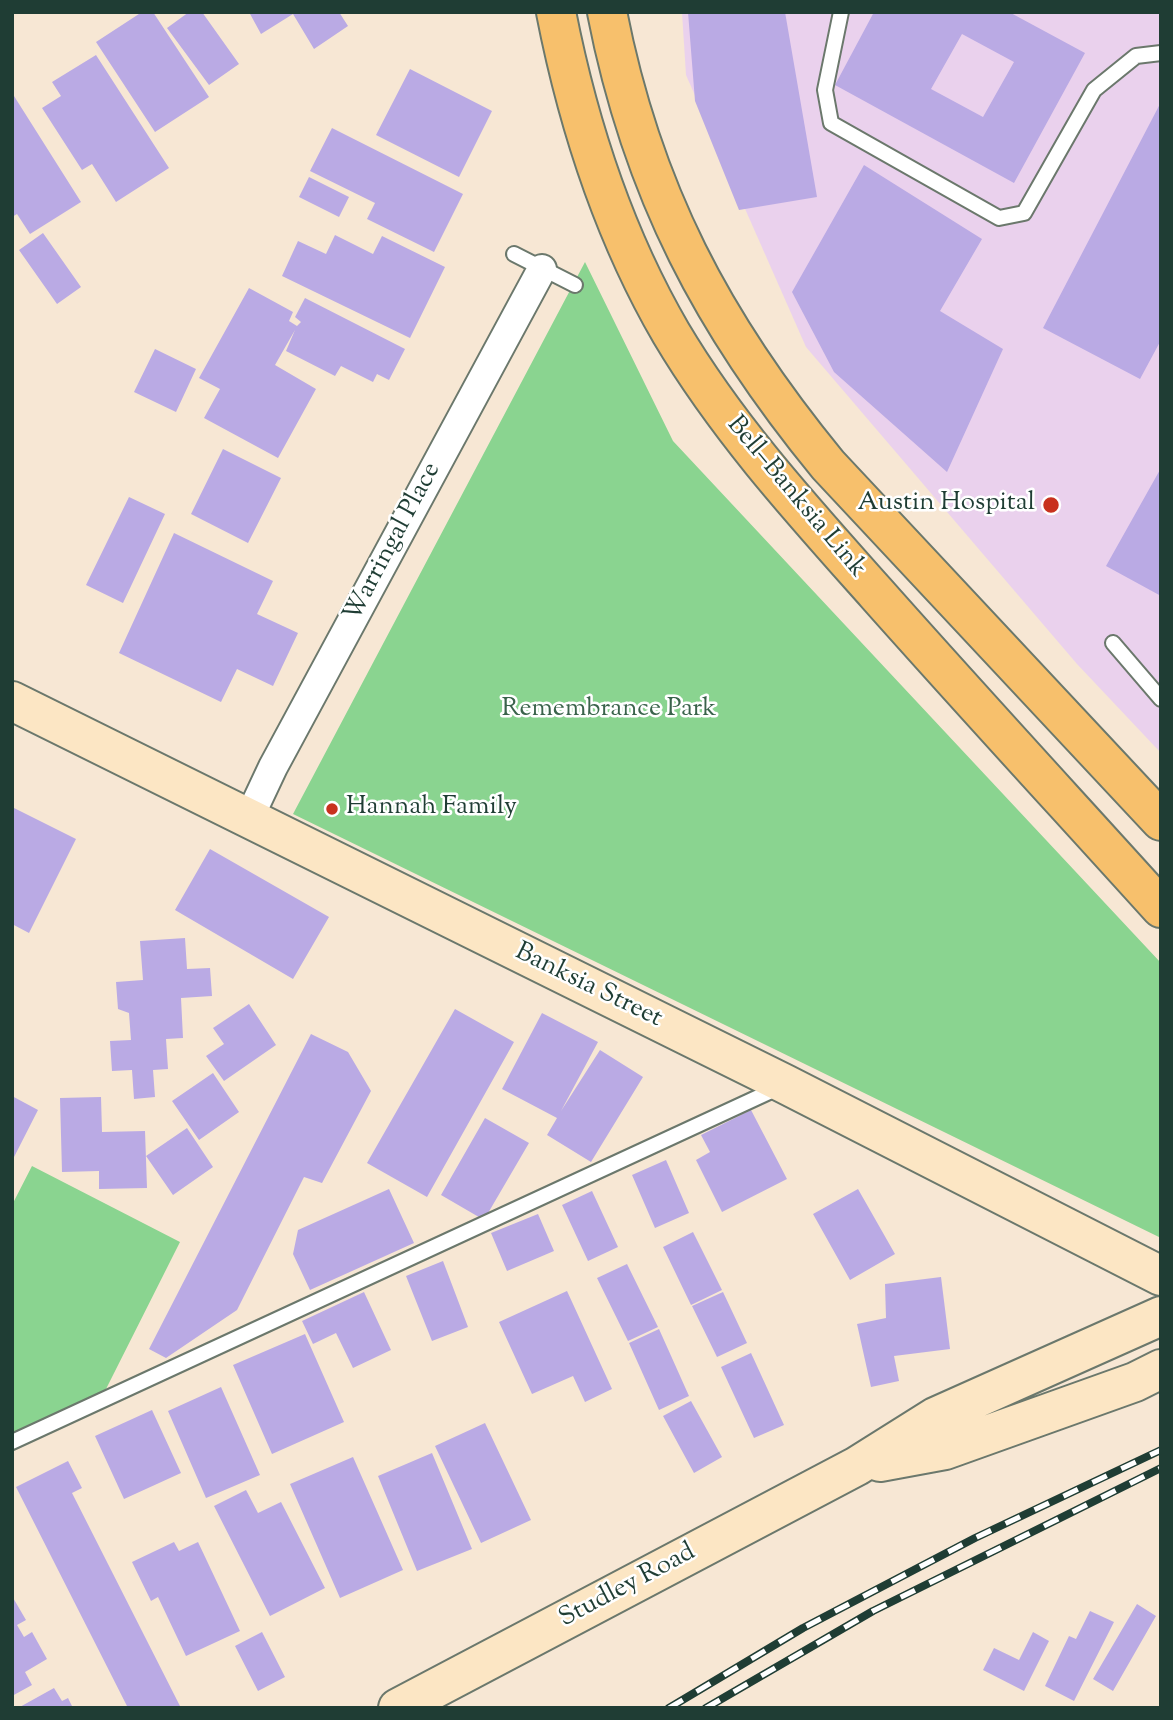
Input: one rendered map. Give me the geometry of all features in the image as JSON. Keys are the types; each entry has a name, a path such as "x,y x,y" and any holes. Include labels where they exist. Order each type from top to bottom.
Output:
{"highway":[{"name":"Bell–Banksia Link","path":"556,12 584,129 622,232 670,331 706,388 729,422 798,506 1161,908"},
{"name":"Bell–Banksia Link","path":"607,12 625,93 660,195 706,291 756,373 828,465 1161,821"}],"street":[{"name":"Warringal Place","path":"249,818 280,755 542,269"},
{"name":"Banksia Street","path":"12,701 785,1084 1161,1276"},
{"name":"Studley Road","path":"398,1708 857,1466 936,1417 1161,1317"},
{"name":"Studley Road","path":"857,1466 945,1450 1135,1382 1161,1370"}],"lane":[{"path":"841,12 825,90 831,123 999,218 1024,213 1094,90 1136,57 1161,53"},
{"path":"514,254 575,285"},
{"path":"1113,643 1161,699"},
{"path":"12,1442 785,1084"}],"shaded area":[{"name":"Austin Hospital","path":"682,12 1161,12 1161,753 1077,664 806,347 686,75"}],"green space":[{"name":"Remembrance Park","path":"585,262 673,441 1161,963 1161,1238 293,814"},
{"path":"32,1166 180,1242 105,1391 12,1435 12,1205"}],"building":[{"path":"142,12 153,12 209,97 155,132 96,42"},
{"path":"189,12 202,12 239,64 209,85 167,28"},
{"path":"249,12 339,12 348,26 314,49 293,14 261,34"},
{"path":"688,12 785,12 817,197 739,210 695,101"},
{"path":"874,12 1009,12 1085,53 1014,183 835,85","holes":["962,34 1014,62 983,117 931,89"]},
{"path":"96,55 169,168 116,202 92,164 82,170 42,108 61,96 52,82"},
{"path":"410,69 492,111 459,177 376,135"},
{"path":"14,96 81,202 30,234 17,214 12,217"},
{"path":"1161,102 1161,340 1140,379 1043,328"},
{"path":"332,128 463,194 434,252 367,219 375,203 310,171"},
{"path":"864,165 982,239 940,311 1003,349 947,472 834,372 792,292"},
{"path":"309,177 349,197 339,217 299,197"},
{"path":"43,233 81,287 57,304 19,250"},
{"path":"335,235 373,254 382,236 445,267 410,338 282,276 298,241 326,254"},
{"path":"249,288 293,312 289,321 297,326 301,322 295,317 305,298 405,349 389,380 377,374 373,382 341,366 335,376 286,351 295,330 275,365 316,389 278,458 204,418 220,389 199,378"},
{"path":"155,349 196,369 176,412 134,392"},
{"path":"223,449 281,478 248,543 191,514"},
{"path":"1161,468 1161,596 1106,566"},
{"path":"129,497 165,514 123,603 86,585"},
{"path":"174,533 273,581 257,614 298,633 273,686 237,669 221,702 119,653"},
{"path":"12,807 76,839 29,933 12,924"},
{"path":"210,849 329,917 293,979 175,910"},
{"path":"185,938 187,969 210,968 212,996 181,998 183,1038 166,1039 168,1069 153,1070 155,1097 134,1099 132,1070 112,1071 110,1041 131,1040 129,1013 118,1009 116,982 143,980 140,941"},
{"path":"249,1004 276,1045 224,1081 206,1056 224,1044 213,1028"},
{"path":"455,1009 514,1042 427,1197 367,1163"},
{"path":"542,1013 598,1042 561,1111 600,1050 643,1077 591,1162 547,1135 557,1118 502,1089"},
{"path":"311,1034 348,1052 371,1091 322,1183 304,1177 237,1310 166,1358 149,1349"},
{"path":"213,1073 239,1112 199,1140 172,1101"},
{"path":"12,1096 38,1110 12,1161"},
{"path":"101,1097 102,1132 145,1131 147,1188 99,1189 99,1171 62,1172 60,1098"},
{"path":"751,1110 787,1179 722,1212 696,1160 710,1152 701,1135"},
{"path":"485,1118 529,1143 484,1220 441,1195"},
{"path":"187,1128 213,1167 173,1195 146,1156"},
{"path":"666,1160 689,1213 655,1228 632,1175"},
{"path":"389,1189 414,1243 310,1290 293,1254 298,1230"},
{"path":"858,1189 895,1254 850,1280 813,1214"},
{"path":"592,1191 618,1247 588,1261 562,1205"},
{"path":"538,1214 554,1251 507,1271 491,1233"},
{"path":"693,1232 722,1290 691,1305 663,1247"},
{"path":"443,1261 468,1327 432,1341 406,1276"},
{"path":"627,1264 658,1327 628,1341 597,1278"},
{"path":"941,1277 950,1349 894,1356 899,1381 871,1387 857,1324 886,1318 885,1284"},
{"path":"567,1291 612,1389 585,1402 573,1376 532,1394 499,1322"},
{"path":"364,1292 391,1350 353,1368 336,1333 313,1344 302,1321"},
{"path":"723,1292 747,1343 717,1357 692,1306"},
{"path":"659,1329 689,1396 659,1410 629,1343"},
{"path":"305,1334 344,1422 272,1454 233,1365"},
{"path":"751,1353 784,1425 754,1438 721,1367"},
{"path":"221,1387 260,1475 206,1498 168,1411"},
{"path":"691,1401 722,1457 694,1473 663,1416"},
{"path":"152,1410 181,1473 124,1499 95,1436"},
{"path":"485,1423 531,1520 481,1543 435,1446"},
{"path":"432,1453 472,1549 417,1571 378,1476"},
{"path":"353,1457 403,1570 340,1598 290,1484"},
{"path":"68,1461 82,1488 72,1493 181,1708 128,1708 16,1487"},
{"path":"246,1490 258,1513 281,1502 325,1588 270,1616 214,1506"},
{"path":"174,1542 179,1551 198,1542 240,1631 186,1656 158,1597 151,1601 132,1562"},
{"path":"12,1596 26,1620 17,1625 24,1637 32,1632 47,1659 25,1672 32,1685 12,1696"},
{"path":"1137,1604 1156,1616 1113,1691 1093,1679"},
{"path":"1090,1611 1114,1622 1074,1701 1045,1686 1069,1636 1076,1639"},
{"path":"262,1632 285,1677 258,1691 235,1646"},
{"path":"1033,1632 1049,1641 1024,1691 983,1670 994,1648 1019,1660"},
{"path":"54,1688 62,1701 68,1698 73,1708 18,1708"}],"railway":[{"path":"669,1708 803,1628 975,1538 1161,1450"},
{"path":"706,1708 873,1611 1161,1468"}],"place":[{"name":"Austin Hospital","path":"1051,505"},
{"name":"Hannah Family","path":"332,809"}]}
